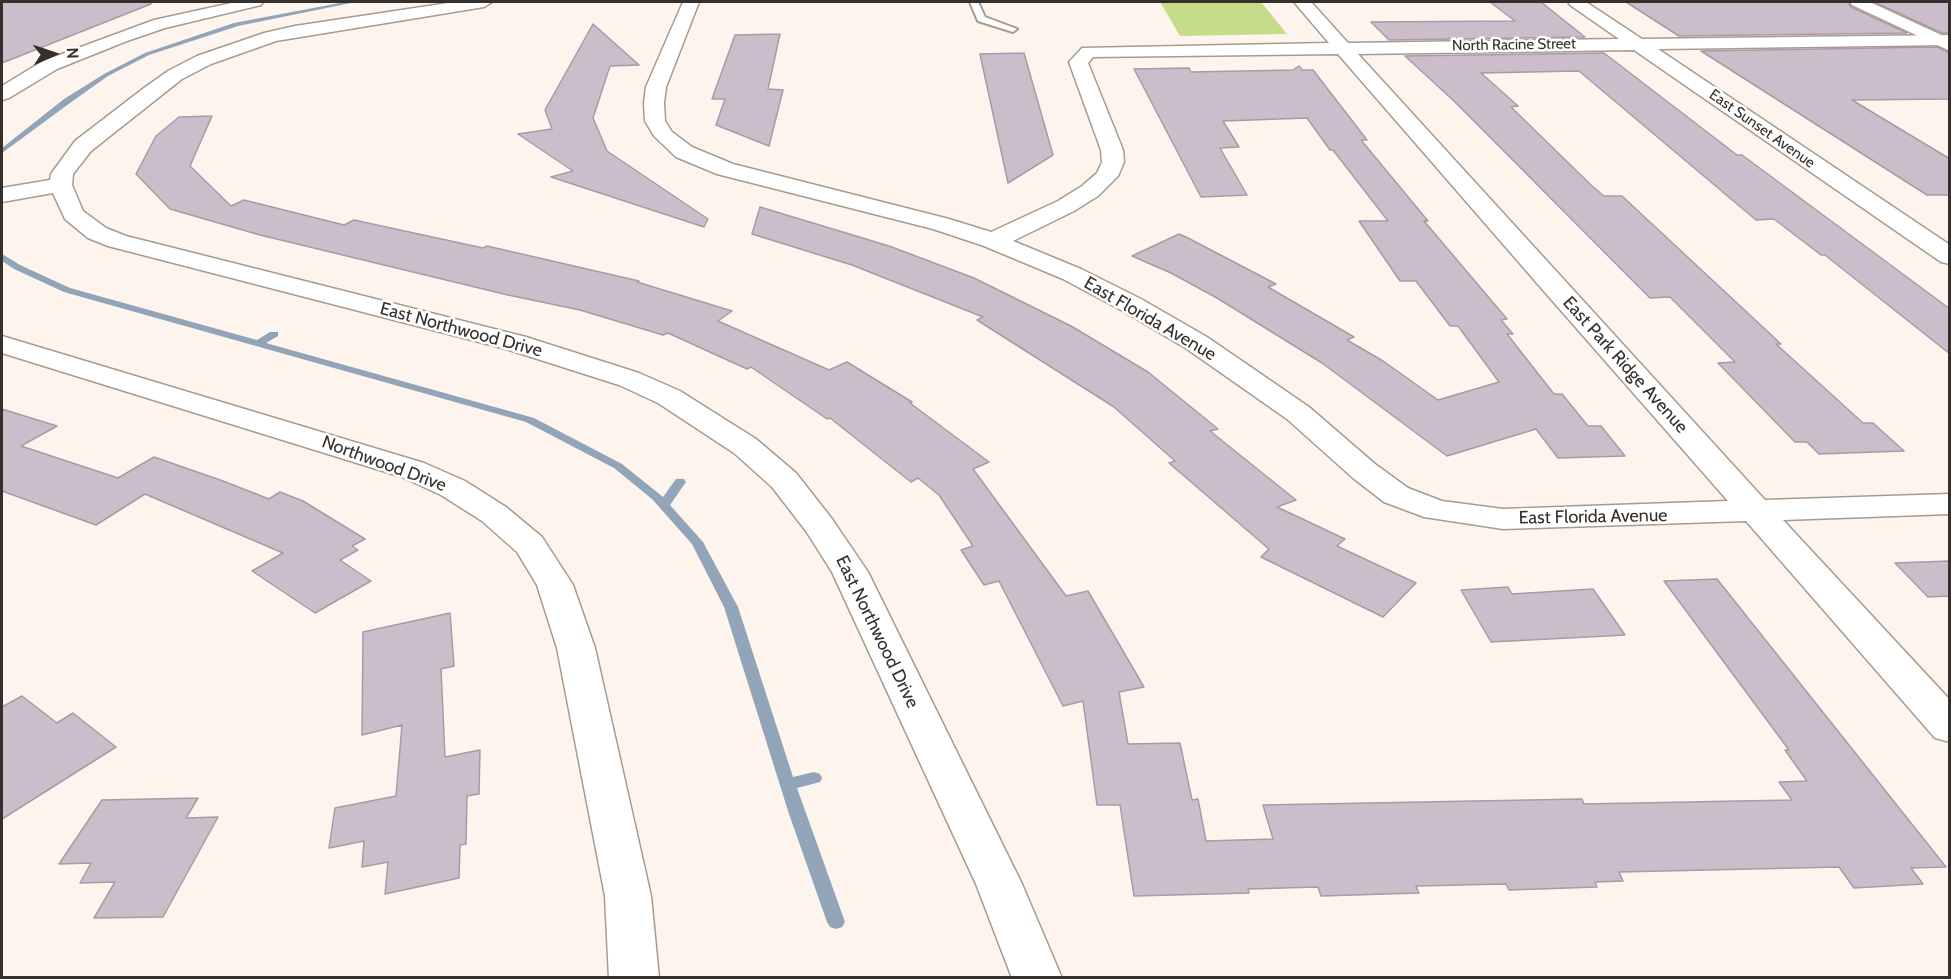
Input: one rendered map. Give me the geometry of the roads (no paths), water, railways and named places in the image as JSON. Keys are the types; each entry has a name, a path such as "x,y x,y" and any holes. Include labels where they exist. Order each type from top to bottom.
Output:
{"street":[{"path":"2,94 50,65 112,40 160,24 255,2"},
{"path":"2,195 61,185 62,174 83,146 151,92 204,60 270,37 295,31 484,2"},
{"name":"East Florida Avenue","path":"691,2 656,87 655,121 664,136 684,152 725,169 889,209 993,241 1072,274 1132,305 1197,343 1298,413 1364,471 1396,495 1436,510 1503,519 1756,512"},
{"name":"East Park Ridge Avenue","path":"1302,2 1950,727"},
{"name":"East Sunset Avenue","path":"1575,2 1950,256"},
{"path":"1858,2 1946,42"},
{"name":"North Racine Street","path":"993,241 1066,206 1107,177 1113,162 1112,150 1078,62 1081,56 1088,51 1946,42"},
{"name":"East Northwood Drive","path":"61,185 73,214 97,232 117,241 516,343 629,379 669,397 745,446 784,480 820,526 850,572 999,884 1037,978"},
{"name":"Northwood Drive","path":"2,344 413,470 453,488 494,514 530,545 555,585 576,648 628,896 634,978"},
{"path":"1756,512 1950,504"}],"lane":[{"path":"974,2 981,19 1013,29"}],"waterway":[{"path":"2,151 67,101 106,75 147,54 236,24 353,2"},
{"path":"2,257 17,267 67,290 530,420 618,466 664,505"},
{"path":"259,343 274,334"},
{"path":"664,505 680,482"},
{"path":"664,505 697,542 731,607 797,814 836,922"},
{"path":"788,784 814,778"}]}
